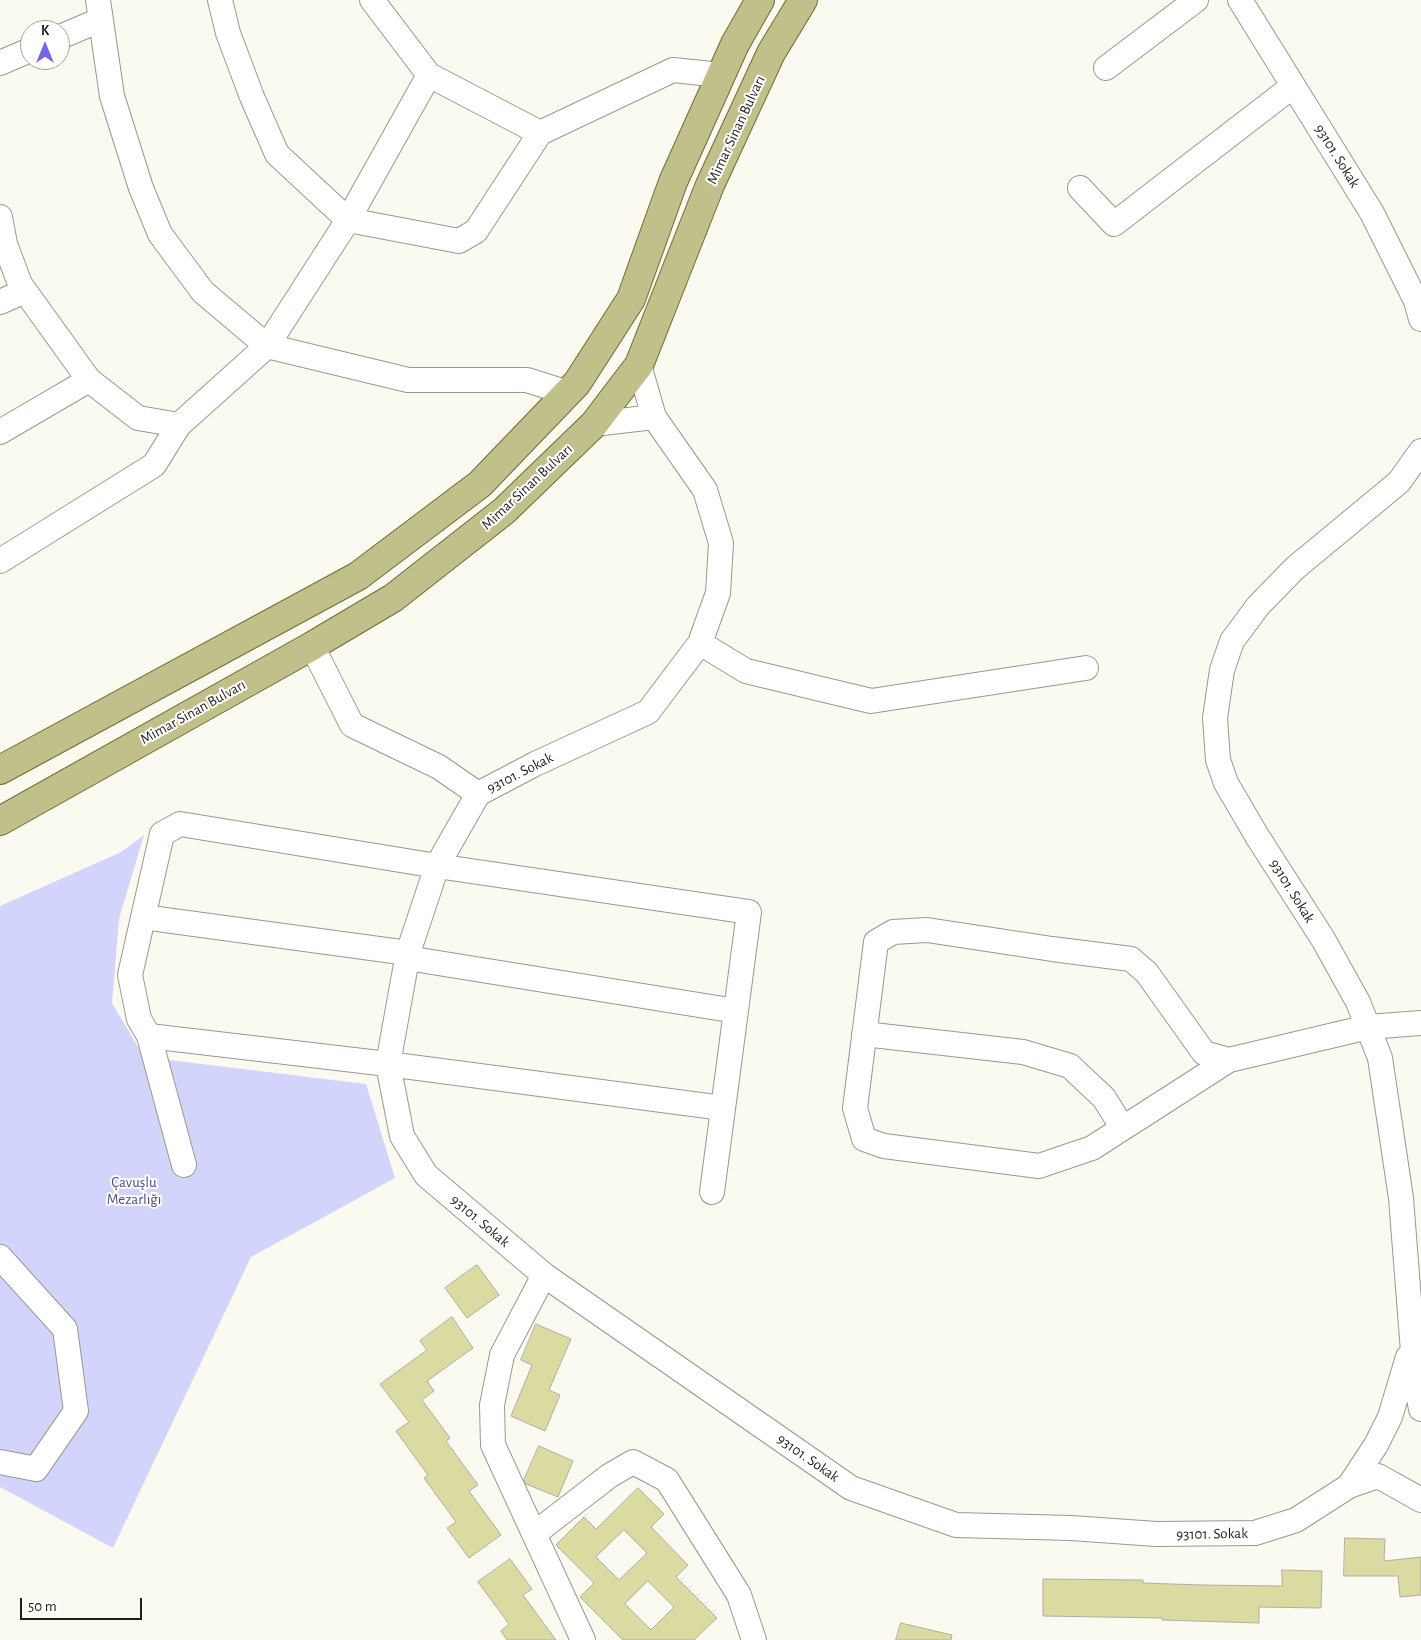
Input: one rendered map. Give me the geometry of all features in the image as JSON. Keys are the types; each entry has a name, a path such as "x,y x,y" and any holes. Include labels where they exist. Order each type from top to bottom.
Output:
{"main road":[{"path":"0,770 358,576 480,484 577,383 631,299 672,182 735,44 760,0"},
{"name":"Mimar Sinan Bulvarı","path":"0,821 312,646 393,598 504,511 594,424 639,365 710,185 771,53 803,0"}],"street":[{"path":"220,0 228,33 252,97 277,154 348,220 459,241 476,232 540,133 673,70 721,75"},
{"path":"372,0 429,75 540,133"},
{"path":"1106,68 1196,0"},
{"name":"93101. Sokak","path":"1240,0 1372,213 1416,301 1421,319"},
{"path":"70,30 99,10 112,96 141,188 160,234 203,292 267,346 408,380 527,380 568,393"},
{"path":"0,63 20,54"},
{"path":"0,561 154,465 179,425 267,346 348,220 429,75"},
{"path":"1080,188 1114,224 1293,86"},
{"path":"0,217 5,244 20,284 88,380 138,418 179,425"},
{"path":"0,302 25,291"},
{"name":"93101. Sokak","path":"639,365 654,417 705,490 721,543 718,593 700,643 648,712 535,764 478,794 437,866 408,955 388,1064 402,1136 426,1175 544,1275 851,1488 956,1525 1071,1528 1156,1534 1255,1533 1296,1520 1349,1486 1378,1476 1421,1500"},
{"path":"0,432 88,380"},
{"path":"594,424 654,417"},
{"name":"93101. Sokak","path":"1420,453 1399,482 1296,568 1258,606 1232,641 1222,670 1214,718 1218,760 1226,783 1256,836 1323,939 1358,1002 1380,1058 1401,1198 1415,1377 1421,1408"},
{"path":"700,643 746,671 871,701 1086,668"},
{"path":"312,646 352,724 440,767 478,794"},
{"path":"184,1165 149,1036 140,1019 130,975 162,834 180,824 437,866 749,912 712,1192"},
{"path":"143,917 408,955 736,1012"},
{"path":"1229,1060 1204,1053 1147,973 1131,959 927,930 893,932 876,942 855,1108 864,1139 884,1146 1039,1166 1092,1148 1229,1060 1368,1027 1421,1023"},
{"path":"864,1034 1023,1052 1070,1066 1104,1098 1122,1128"},
{"path":"149,1036 388,1064 723,1108"},
{"path":"0,1256 65,1329 76,1411 36,1469 0,1462"},
{"path":"544,1275 502,1354 492,1405 493,1445 583,1640"},
{"path":"1349,1486 1376,1445 1390,1417 1412,1339"},
{"path":"534,1534 609,1476 633,1462 667,1480 739,1595 754,1640"}],"green space":[{"name":"Çavuşlu Mezarlığı","path":"144,835 119,919 112,1003 144,1057 366,1084 395,1178 251,1257 113,1548 0,1487 0,906 121,852"}],"building":[{"path":"477,1265 499,1295 467,1318 445,1288"},
{"path":"452,1317 473,1348 427,1381 434,1391 422,1400 450,1438 446,1441 478,1485 469,1491 501,1535 469,1558 447,1528 456,1522 424,1478 428,1475 396,1431 409,1422 380,1384 427,1350 420,1341"},
{"path":"536,1324 571,1339 549,1390 560,1395 545,1431 511,1416 532,1365 521,1360"},
{"path":"539,1446 573,1461 558,1497 526,1484 524,1480"},
{"path":"638,1488 664,1514 651,1527 688,1565 676,1577 717,1618 694,1640 623,1640 580,1597 594,1583 556,1545 584,1517 596,1529","holes":["624,1530 647,1553 619,1580 596,1557","648,1581 674,1607 651,1630 625,1604"]},
{"path":"1345,1538 1385,1539 1384,1561 1421,1557 1421,1595 1400,1597 1398,1576 1344,1576"},
{"path":"510,1559 532,1589 523,1595 556,1640 507,1640 501,1631 509,1624 478,1582"},
{"path":"1282,1570 1322,1571 1321,1608 1259,1607 1259,1623 1162,1620 1162,1618 1043,1616 1043,1579 1143,1580 1143,1583 1282,1586"},
{"path":"901,1623 952,1635 951,1640 896,1640"}]}
